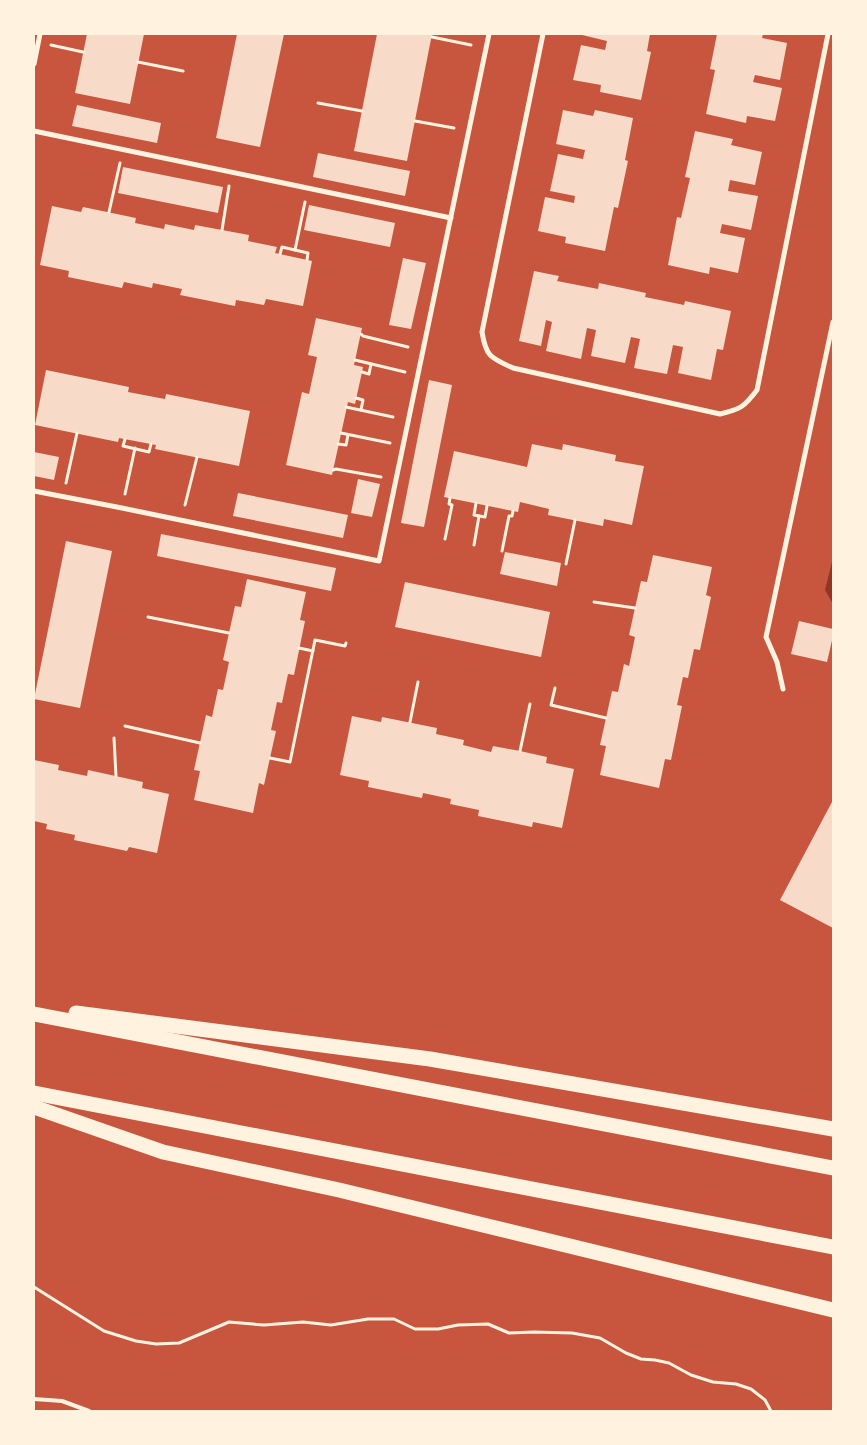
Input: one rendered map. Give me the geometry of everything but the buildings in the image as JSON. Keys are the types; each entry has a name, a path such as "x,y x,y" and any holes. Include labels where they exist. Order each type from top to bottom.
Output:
{"highway":[{"path":"34,1007 430,1059 833,1129"},
{"path":"34,1014 833,1168"},
{"path":"34,1094 833,1247"},
{"path":"34,1107 162,1152 348,1192 833,1310"}],"street":[{"path":"34,64 40,34"},
{"path":"34,491 379,561 489,34"},
{"path":"543,34 482,332 484,346 492,359 513,368 720,414 735,411 747,404 757,390 828,34"},
{"path":"34,131 451,218"},
{"path":"782,689 777,662 766,637 833,322"}],"lane":[{"path":"34,1399 62,1401 89,1411"}],"path":[{"path":"432,37 486,48"},
{"path":"38,42 83,52"},
{"path":"138,62 183,71"},
{"path":"318,103 362,111"},
{"path":"415,121 469,132"},
{"path":"109,212 123,150"},
{"path":"222,230 231,172"},
{"path":"295,250 308,188"},
{"path":"280,254 282,247 308,253 307,260"},
{"path":"361,334 423,350"},
{"path":"355,360 418,375"},
{"path":"362,372 369,374 371,364"},
{"path":"356,398 363,400 361,410"},
{"path":"346,407 409,420"},
{"path":"63,496 76,433"},
{"path":"341,433 403,446"},
{"path":"338,444 346,445 348,435"},
{"path":"125,439 123,446 149,452 151,444"},
{"path":"122,508 135,448"},
{"path":"181,520 197,458"},
{"path":"333,470 396,480"},
{"path":"445,539 452,505 449,504 450,498"},
{"path":"476,503 474,515 485,517 487,506"},
{"path":"502,551 510,516 512,516 513,511"},
{"path":"474,545 479,516"},
{"path":"566,564 575,520"},
{"path":"594,602 635,608"},
{"path":"148,616 229,633"},
{"path":"270,758 290,762 315,640 345,646 346,643"},
{"path":"299,648 313,651"},
{"path":"410,722 418,682"},
{"path":"555,688 551,705 606,718"},
{"path":"520,751 530,704"},
{"path":"126,726 200,743"},
{"path":"114,738 116,776"},
{"path":"34,1287 104,1331 156,1344 179,1343 229,1322 264,1325 303,1322 331,1325 368,1319 394,1319 415,1329 438,1329 458,1325 488,1324 509,1333 572,1333 600,1338 641,1359 669,1363 692,1375 714,1382 736,1384 751,1389 765,1400 771,1411"}],"shaded area":[{"path":"833,558 833,604 825,590"}]}
